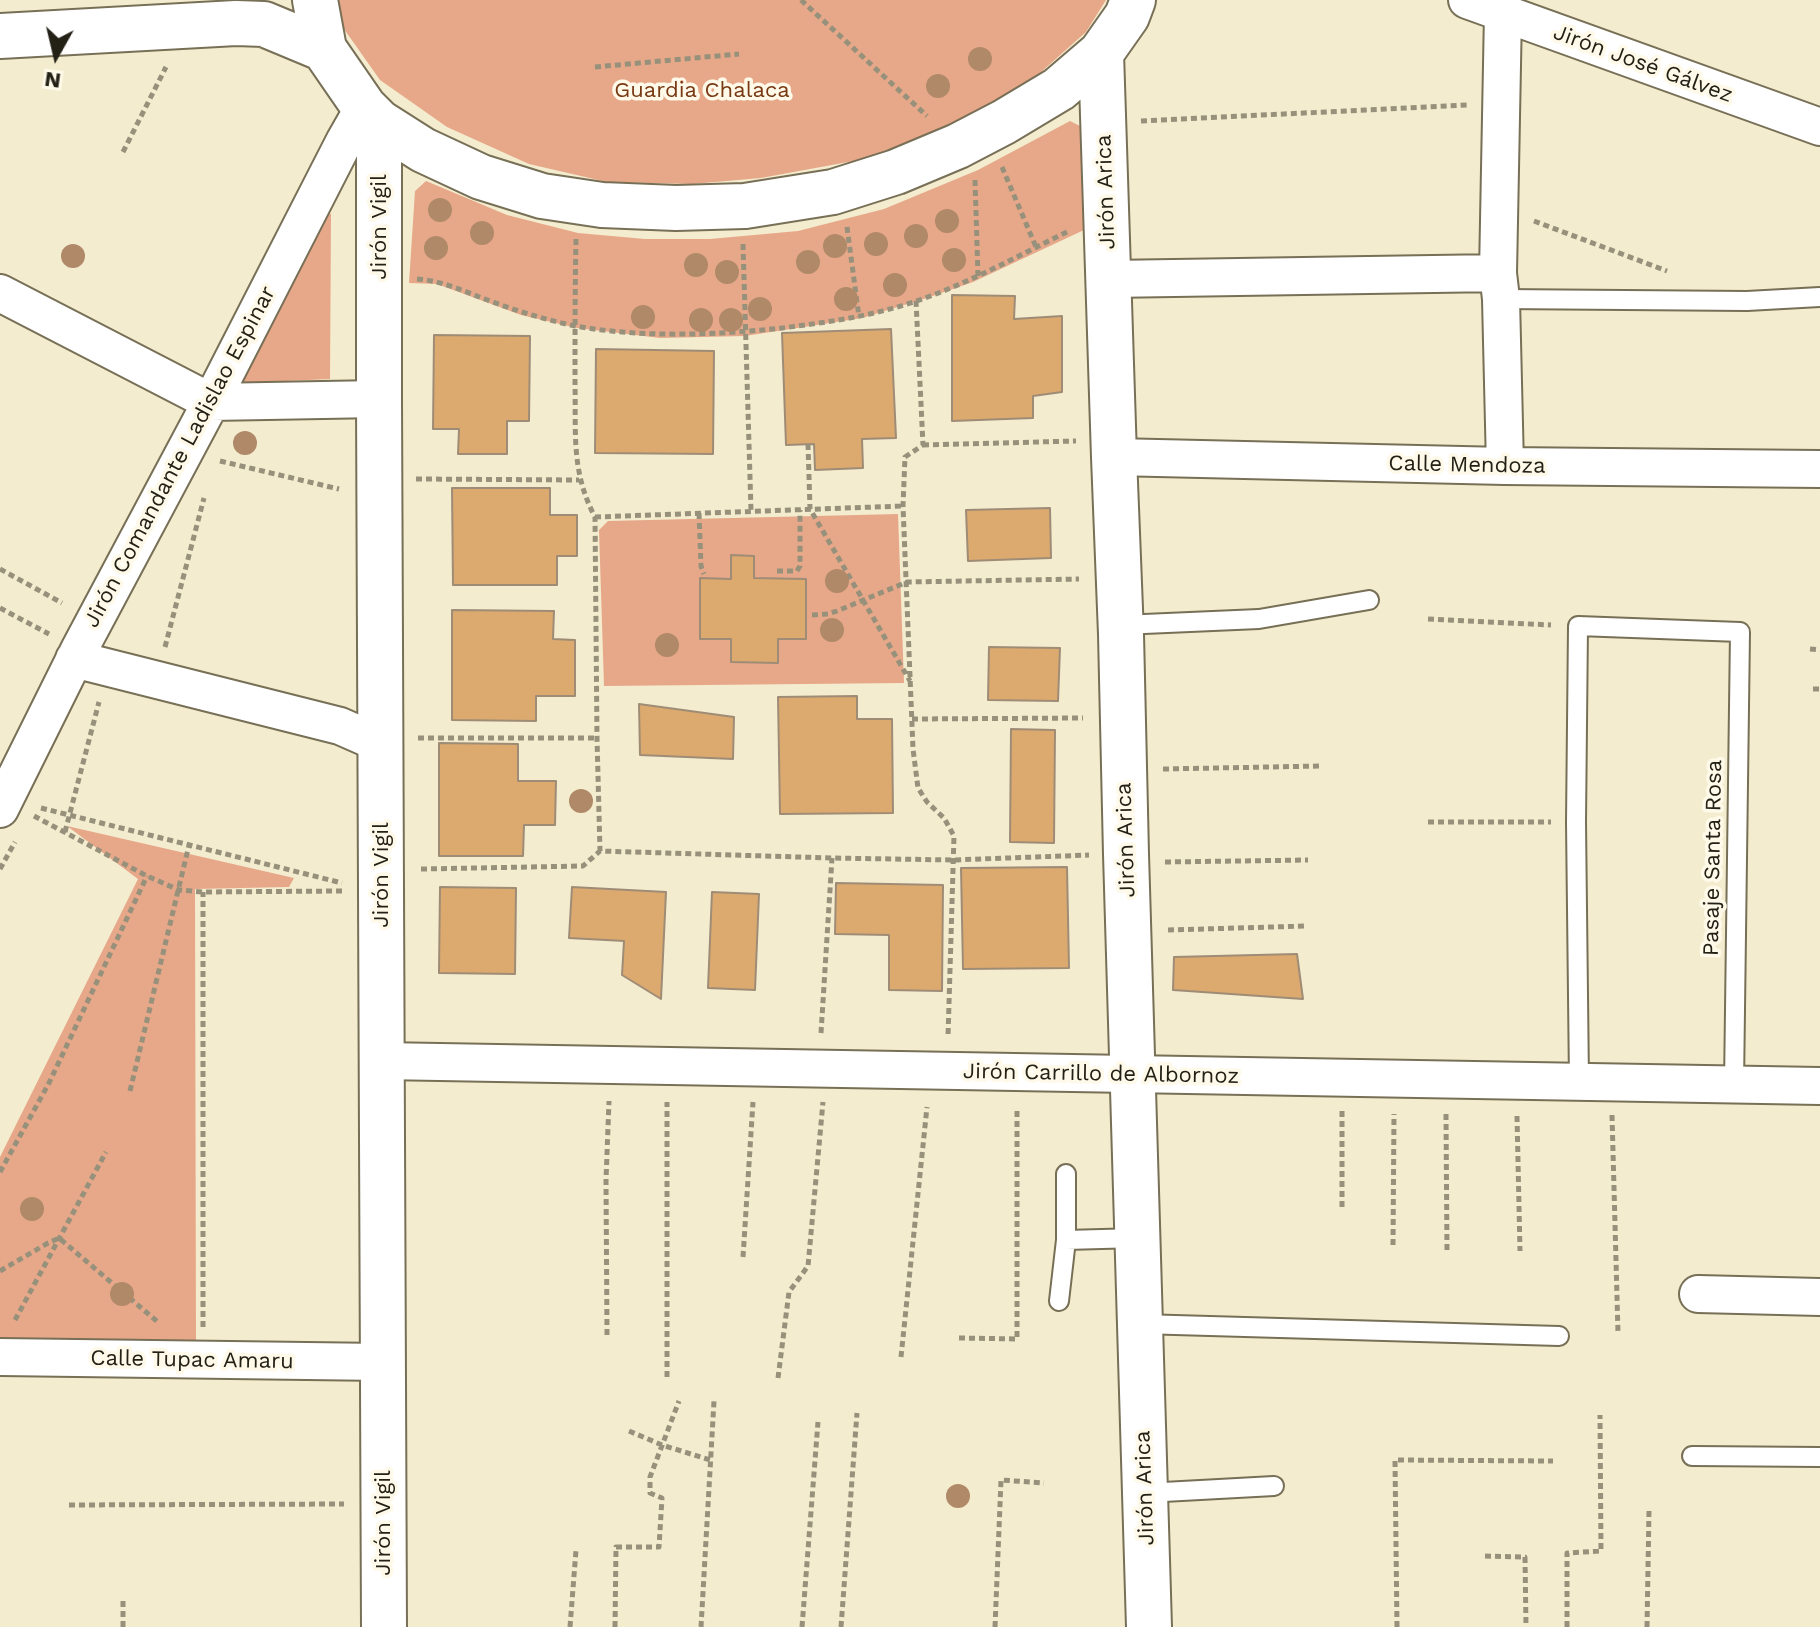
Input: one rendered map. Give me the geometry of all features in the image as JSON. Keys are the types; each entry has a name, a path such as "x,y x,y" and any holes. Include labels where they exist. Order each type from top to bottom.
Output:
{"main road":[{"path":"315,0 324,49 372,114 423,150 481,177 542,196 602,205 676,208 745,206 833,192 896,172 958,146 1059,89 1101,53 1127,16 1133,0"},
{"path":"0,36 264,24 324,49"},
{"name":"Jirón Arica","path":"1101,53 1109,279 1101,449 1121,625 1149,1627"},
{"name":"Jirón Vigil","path":"372,114 379,399 381,741 369,884 382,1061 384,1627"}],"street":[{"name":"Jirón José Gálvez","path":"1467,0 1820,127"},
{"path":"1503,13 1499,208 1505,466"},
{"name":"Jirón Comandante Ladislao Espinar","path":"8,825 89,649 344,142 372,114"},
{"path":"1109,279 1500,286"},
{"path":"0,293 211,402 379,399"},
{"name":"Calle Mendoza","path":"1101,449 1505,466 1820,469"},
{"path":"89,649 156,679 340,726 381,741"},
{"name":"Jirón Carrillo de Albornoz","path":"382,1061 756,1068 823,1056 939,1059 1017,1073 1820,1086"},
{"path":"1698,1294 1820,1297"},
{"name":"Calle Tupac Amaru","path":"0,1357 383,1362"}],"lane":[{"path":"1500,286 1747,301 1820,297"},
{"path":"1121,625 1259,619 1369,600"},
{"path":"1578,626 1576,822 1595,1082"},
{"name":"Pasaje Santa Rosa","path":"1578,626 1740,632 1734,1085"},
{"path":"1059,1301 1066,1240 1066,1174"},
{"path":"1066,1240 1138,1238"},
{"path":"1140,1324 1559,1336"},
{"path":"1692,1456 1820,1457"},
{"path":"1145,1493 1274,1486"}],"path":[{"path":"801,0 958,146 975,175 978,276"},
{"path":"123,152 187,26"},
{"path":"595,67 739,54"},
{"path":"1103,123 1474,105 1479,85 1501,84"},
{"path":"1000,162 1036,247"},
{"path":"745,206 743,241 751,511"},
{"path":"1499,208 1674,274"},
{"path":"847,224 859,317"},
{"path":"413,279 438,281 521,313 574,326 621,332 747,332 859,317 916,301 978,276 1071,230"},
{"path":"576,235 576,456 584,498 595,517 600,851"},
{"path":"916,301 923,445"},
{"path":"808,444 810,509 911,682"},
{"path":"901,1357 939,1059 954,860 954,836 944,818 918,788 913,749 903,506 905,457 923,445 1101,449"},
{"path":"223,448 216,460 347,491"},
{"path":"414,479 579,480"},
{"path":"156,679 205,486 196,499"},
{"path":"595,517 903,506"},
{"path":"777,571 797,571 800,566 800,510"},
{"path":"699,513 704,574"},
{"path":"0,569 89,649"},
{"path":"812,615 828,614 907,582 1092,579"},
{"path":"0,608 89,649"},
{"path":"1428,619 1578,626"},
{"path":"65,832 70,815 89,649"},
{"path":"1810,649 1820,650"},
{"path":"912,719 1094,718"},
{"path":"381,741 597,738"},
{"path":"1124,770 1322,766"},
{"path":"369,884 189,845 33,806 30,813 147,876 179,890 203,892 369,884 415,869 583,866 600,851 954,860 1308,860"},
{"path":"1428,822 1576,822"},
{"path":"0,869 8,825"},
{"path":"130,1091 189,845"},
{"path":"778,1378 789,1292 808,1266 823,1056 832,858"},
{"path":"0,1172 49,1083 147,876"},
{"path":"202,1360 203,892"},
{"path":"1128,930 1307,926"},
{"path":"607,1335 606,1180 610,1065"},
{"path":"667,1067 667,1377"},
{"path":"743,1257 756,1068"},
{"path":"959,1338 1017,1339 1017,1073"},
{"path":"1341,1078 1342,1210"},
{"path":"1393,1245 1394,1079"},
{"path":"1446,1080 1447,1253"},
{"path":"1516,1081 1520,1251"},
{"path":"1595,1082 1618,1333"},
{"path":"15,1321 106,1152"},
{"path":"59,1238 202,1360"},
{"path":"0,1271 59,1238"},
{"path":"615,1627 616,1547 659,1547 662,1498 650,1493 650,1477 679,1401"},
{"path":"701,1627 714,1401"},
{"path":"841,1627 857,1413"},
{"path":"1567,1627 1567,1553 1601,1551 1600,1415"},
{"path":"802,1627 818,1422"},
{"path":"629,1431 710,1460"},
{"path":"1397,1627 1395,1460 1553,1461"},
{"path":"995,1627 1001,1480 1044,1483"},
{"path":"69,1505 353,1504 383,1507"},
{"path":"1647,1627 1649,1510"},
{"path":"570,1627 576,1550"},
{"path":"1485,1556 1525,1557 1526,1627"},
{"path":"123,1599 123,1627"}],"green space":[{"name":"Guardia Chalaca","path":"338,0 1106,0 1086,32 1031,81 949,129 870,158 761,178 692,184 607,182 529,164 447,127 380,80 344,29"},
{"path":"1070,121 1084,128 1084,230 973,282 862,318 745,336 660,338 577,328 521,315 437,284 409,283 415,191 426,181 507,215 578,233 645,239 710,239 798,231 884,209 978,170"},
{"path":"316,212 331,214 330,379 241,383"},
{"path":"898,514 904,683 604,686 599,530 608,521"},
{"path":"67,826 294,878 289,887 195,889 196,1349 0,1348 0,1157 138,879"}],"building":[{"path":"952,295 1015,296 1014,319 1062,316 1062,392 1033,396 1033,418 952,421"},
{"path":"891,329 896,438 862,439 863,468 815,470 814,444 786,445 782,333"},
{"path":"434,335 530,336 529,421 507,421 507,454 458,454 459,429 433,429"},
{"path":"596,349 714,351 713,454 595,453"},
{"path":"452,488 550,488 550,515 577,515 577,556 557,556 557,585 453,585"},
{"path":"1050,508 1051,558 968,561 966,510"},
{"path":"731,555 754,556 754,578 806,579 806,639 778,639 778,663 731,662 731,639 700,639 700,578 731,579"},
{"path":"452,610 554,611 553,639 575,640 575,696 536,696 536,721 452,720"},
{"path":"989,647 1060,648 1058,701 988,700"},
{"path":"857,696 857,719 892,719 893,813 780,814 778,697"},
{"path":"639,704 734,717 733,759 640,755"},
{"path":"1011,729 1055,730 1054,843 1010,842"},
{"path":"439,743 518,744 518,781 556,781 555,825 524,825 523,856 439,856"},
{"path":"1067,867 1069,968 963,969 961,868"},
{"path":"836,883 943,885 942,991 889,990 889,935 835,934"},
{"path":"440,887 516,888 515,974 439,973"},
{"path":"572,887 666,892 661,999 622,975 624,941 569,938"},
{"path":"712,892 759,894 755,990 708,988"},
{"path":"1297,954 1303,999 1173,990 1174,957"}]}
